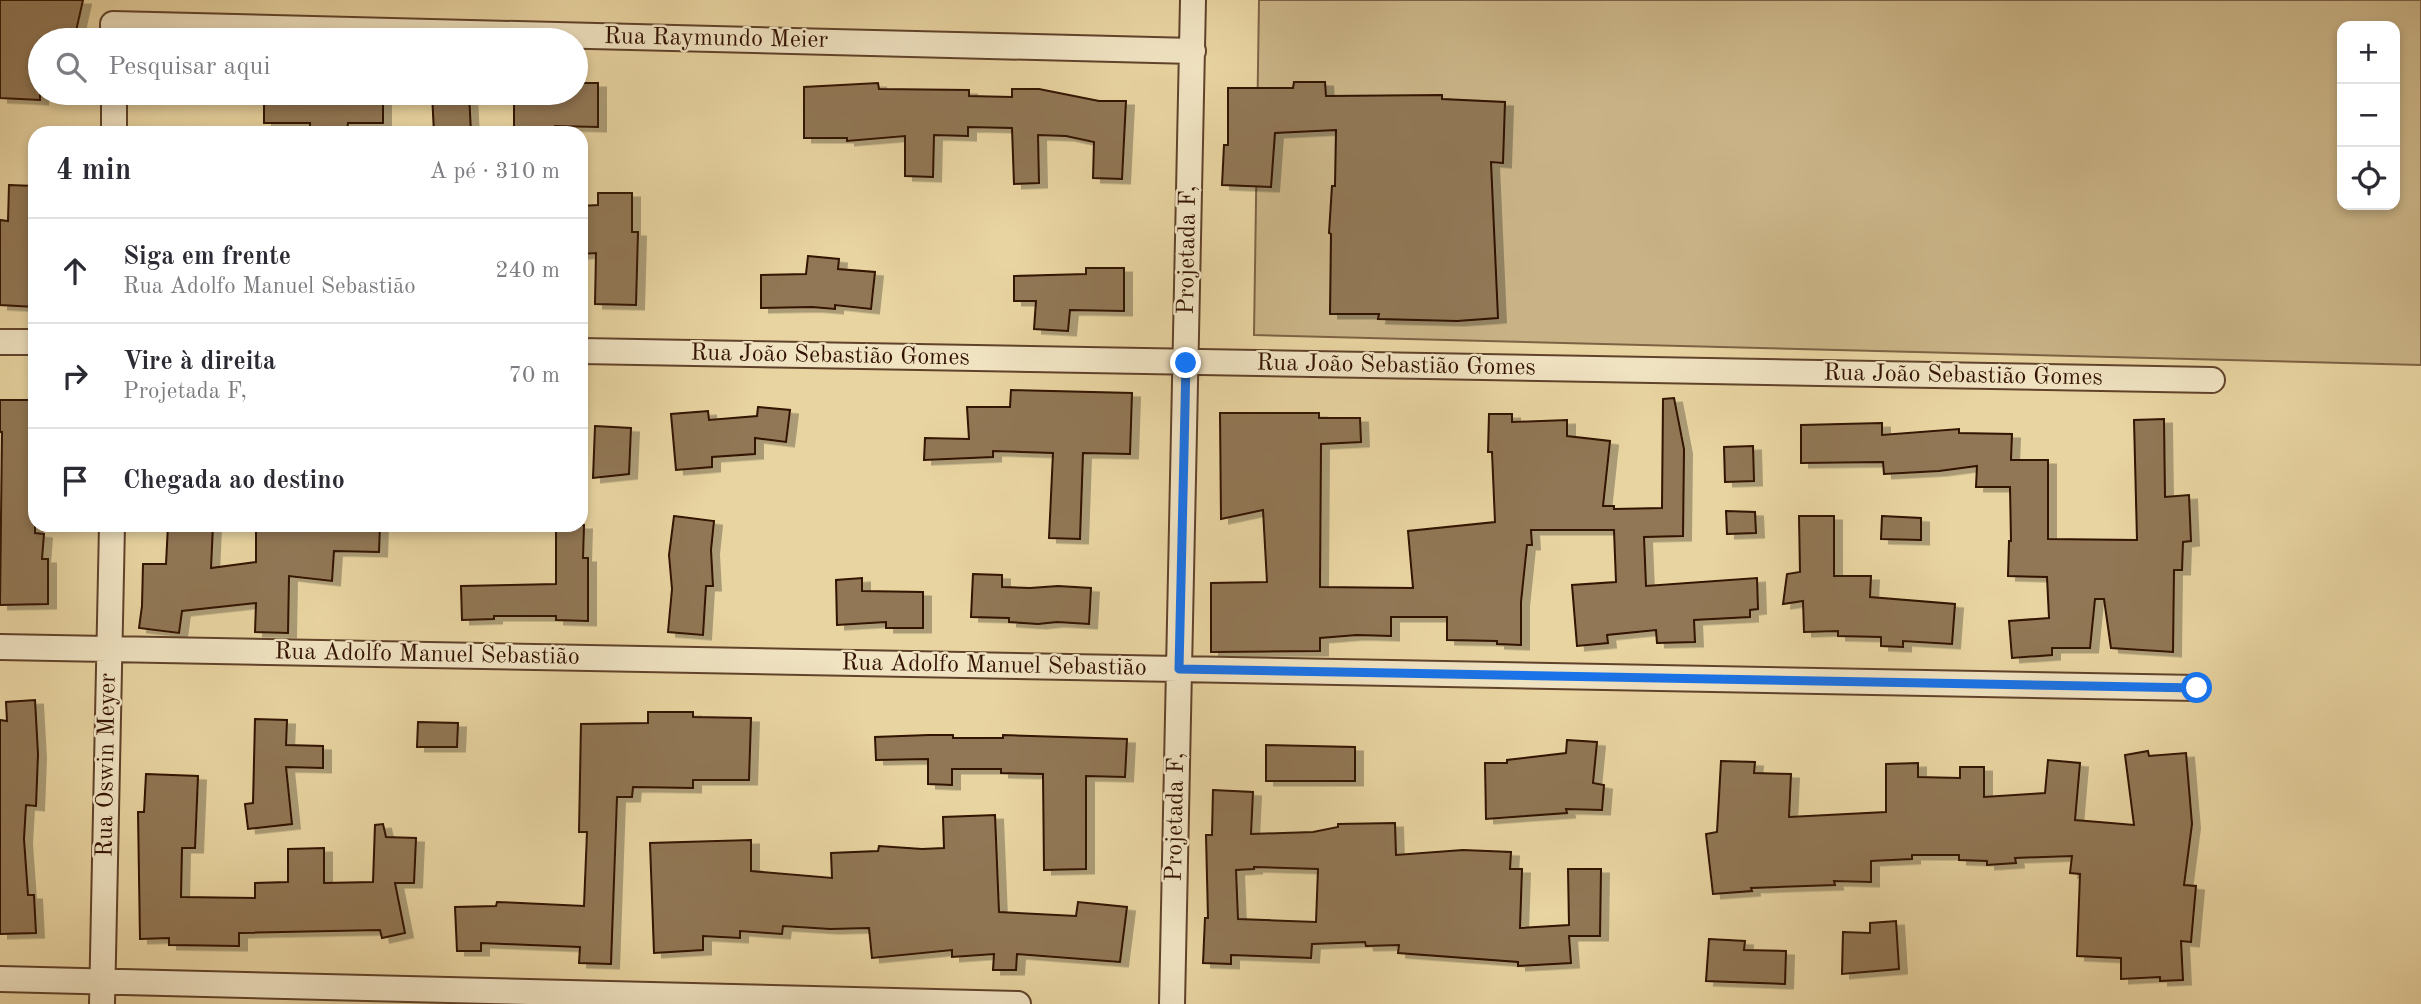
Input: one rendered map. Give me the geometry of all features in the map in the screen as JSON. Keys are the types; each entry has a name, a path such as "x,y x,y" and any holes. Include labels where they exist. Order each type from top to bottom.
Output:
{"street":[{"name":"Projetada F,","path":"1172,1004 1193,0"},
{"name":"Rua Raymundo Meier","path":"588,40 1193,51"},
{"path":"114,105 114,126"},
{"path":"0,342 28,342"},
{"name":"Rua João Sebastião Gomes","path":"588,351 2212,380"},
{"name":"Rua Oswin Meyer","path":"102,993 112,532"},
{"name":"Rua Adolfo Manuel Sebastião","path":"0,647 2197,688"},
{"path":"0,979 102,993 1018,1004"}],"shaded area":[{"path":"1259,0 2421,0 2421,365 1254,335"}],"building":[{"path":"0,0 83,0 77,28 28,28 28,99 0,98"},
{"path":"1294,82 1325,82 1326,96 1442,95 1442,99 1505,102 1503,163 1491,162 1498,318 1457,321 1378,319 1379,314 1330,314 1329,233 1332,186 1335,186 1336,130 1275,133 1271,187 1222,185 1224,145 1228,145 1228,88 1293,88"},
{"path":"588,83 598,83 598,127 514,126 514,105 588,105"},
{"path":"878,83 879,89 969,90 969,96 1012,97 1012,89 1039,89 1099,101 1126,101 1122,179 1093,178 1094,142 1066,136 1038,135 1039,183 1014,184 1012,128 968,127 968,136 934,135 933,177 905,176 905,136 847,141 847,138 804,138 804,87"},
{"path":"264,105 383,105 383,123 310,126 310,123 264,123"},
{"path":"433,105 470,105 471,126 434,126"},
{"path":"9,185 28,186 28,307 0,305 0,220 8,221"},
{"path":"598,193 632,193 632,232 638,232 636,305 595,304 596,253 588,254 588,206 598,205"},
{"path":"808,256 839,259 838,269 875,272 871,309 835,305 835,309 761,308 761,275 806,274"},
{"path":"1086,268 1124,268 1124,311 1070,310 1068,331 1034,329 1036,301 1014,301 1014,276 1086,274"},
{"path":"1011,390 1132,393 1130,454 1083,453 1080,539 1049,538 1053,453 993,451 993,457 924,460 925,438 969,439 967,407 1010,407"},
{"path":"1674,398 1684,449 1683,536 1644,537 1646,586 1757,578 1758,609 1750,610 1750,617 1694,620 1695,642 1657,643 1656,630 1607,635 1608,643 1577,646 1572,585 1616,582 1614,530 1531,530 1532,545 1527,545 1521,602 1521,645 1497,644 1497,641 1447,640 1447,617 1391,617 1391,636 1320,638 1320,651 1211,652 1211,583 1267,582 1263,510 1221,519 1220,413 1319,413 1319,418 1360,418 1361,442 1321,444 1320,587 1413,588 1408,531 1495,522 1492,452 1488,452 1489,414 1512,414 1512,422 1567,420 1567,436 1610,441 1603,506 1614,506 1614,509 1662,508 1663,399"},
{"path":"0,400 28,400 28,532 44,534 42,559 48,559 48,604 0,605"},
{"path":"758,407 790,410 786,442 755,438 755,454 712,457 712,467 676,470 671,414 708,411 709,420 757,416"},
{"path":"2164,419 2165,497 2189,495 2191,541 2183,542 2182,570 2174,570 2173,652 2111,648 2104,599 2095,599 2090,648 2052,648 2052,655 2012,658 2009,621 2049,618 2047,577 2008,576 2011,541 2010,487 1976,487 1977,466 1884,474 1883,462 1801,463 1801,425 1882,423 1882,435 1959,429 1959,433 2012,434 2011,460 2048,460 2048,539 2137,540 2134,420"},
{"path":"595,426 631,428 629,474 593,478"},
{"path":"1753,446 1754,481 1725,482 1724,447"},
{"path":"1726,511 1755,512 1756,533 1727,534"},
{"path":"674,516 714,521 711,550 713,586 706,586 703,635 668,632 672,589 669,555"},
{"path":"1799,516 1834,516 1834,576 1871,576 1870,597 1955,604 1952,644 1903,641 1903,647 1881,646 1881,637 1838,636 1838,631 1804,632 1803,601 1783,604 1787,574 1800,572"},
{"path":"1882,516 1921,518 1921,540 1881,539"},
{"path":"168,532 213,532 211,568 256,562 256,532 380,532 379,552 334,551 332,581 289,576 288,633 255,632 256,603 182,611 179,633 139,628 143,564 166,564"},
{"path":"556,532 584,532 583,558 588,558 588,621 556,620 556,616 494,616 494,619 462,620 461,586 556,584"},
{"path":"973,574 1002,575 1002,587 1091,588 1089,624 1038,624 1009,622 1009,618 971,617"},
{"path":"862,578 862,591 923,592 923,628 886,628 886,622 837,625 836,580"},
{"path":"35,700 38,754 36,806 26,805 24,839 28,895 34,895 36,933 0,934 0,720 7,721 6,702"},
{"path":"648,712 693,712 693,717 751,718 749,780 693,780 693,788 633,787 632,797 617,797 611,964 579,963 580,947 481,943 481,951 457,951 455,907 496,906 497,902 584,906 587,832 579,832 581,724 648,723"},
{"path":"255,719 287,720 286,745 323,746 323,768 286,767 292,824 248,829 245,804 253,803"},
{"path":"418,722 458,723 457,747 417,747"},
{"path":"953,735 953,738 1003,738 1003,735 1127,739 1125,777 1086,776 1086,869 1044,870 1043,774 1001,773 1001,769 952,769 952,785 928,784 928,759 876,760 875,737"},
{"path":"1567,740 1597,742 1593,783 1604,785 1602,810 1566,809 1567,813 1486,819 1485,763 1507,763 1507,760 1566,753"},
{"path":"1266,745 1355,747 1355,781 1266,781"},
{"path":"2148,751 2149,756 2186,753 2192,824 2184,885 2196,886 2191,942 2181,941 2183,980 2160,981 2160,977 2121,979 2121,958 2077,956 2080,874 2070,873 2072,856 2015,858 2016,863 1987,865 1987,861 1959,860 1959,855 1912,855 1912,859 1871,861 1871,882 1834,881 1835,885 1751,888 1752,891 1713,894 1706,834 1717,832 1721,761 1755,762 1754,773 1791,774 1789,817 1886,812 1886,764 1918,763 1918,777 1960,778 1960,767 1984,767 1984,797 2045,793 2048,760 2080,763 2075,820 2134,825 2125,755"},
{"path":"146,774 198,776 195,848 182,848 181,897 255,898 255,883 288,882 288,849 324,848 324,883 373,882 375,825 383,824 386,837 416,838 414,883 395,883 405,933 382,938 380,930 239,933 239,946 169,945 169,938 140,939 138,812 144,812"},
{"path":"1213,790 1253,792 1251,834 1313,832 1338,827 1338,824 1395,823 1396,855 1463,850 1511,852 1510,869 1522,869 1520,928 1569,925 1568,869 1601,869 1600,936 1569,936 1571,963 1518,966 1518,962 1398,953 1399,945 1366,946 1365,942 1312,944 1311,958 1231,955 1231,964 1203,963 1205,918 1208,918 1206,835 1212,835","holes":["1254,867 1318,869 1316,922 1238,919 1236,870"]},
{"path":"995,815 999,912 1076,916 1078,902 1127,907 1120,962 1017,954 1016,970 993,970 994,954 952,957 952,950 872,958 869,928 783,926 782,934 740,931 740,938 703,936 703,950 654,953 650,843 751,840 751,871 832,878 831,853 878,851 879,846 944,848 943,817"},
{"path":"1896,921 1899,969 1842,974 1843,932 1870,933 1870,923"},
{"path":"1709,939 1745,941 1744,950 1786,951 1785,984 1706,981"}],"route":[{"path":"1186,363 1179,669 2197,688"}]}
